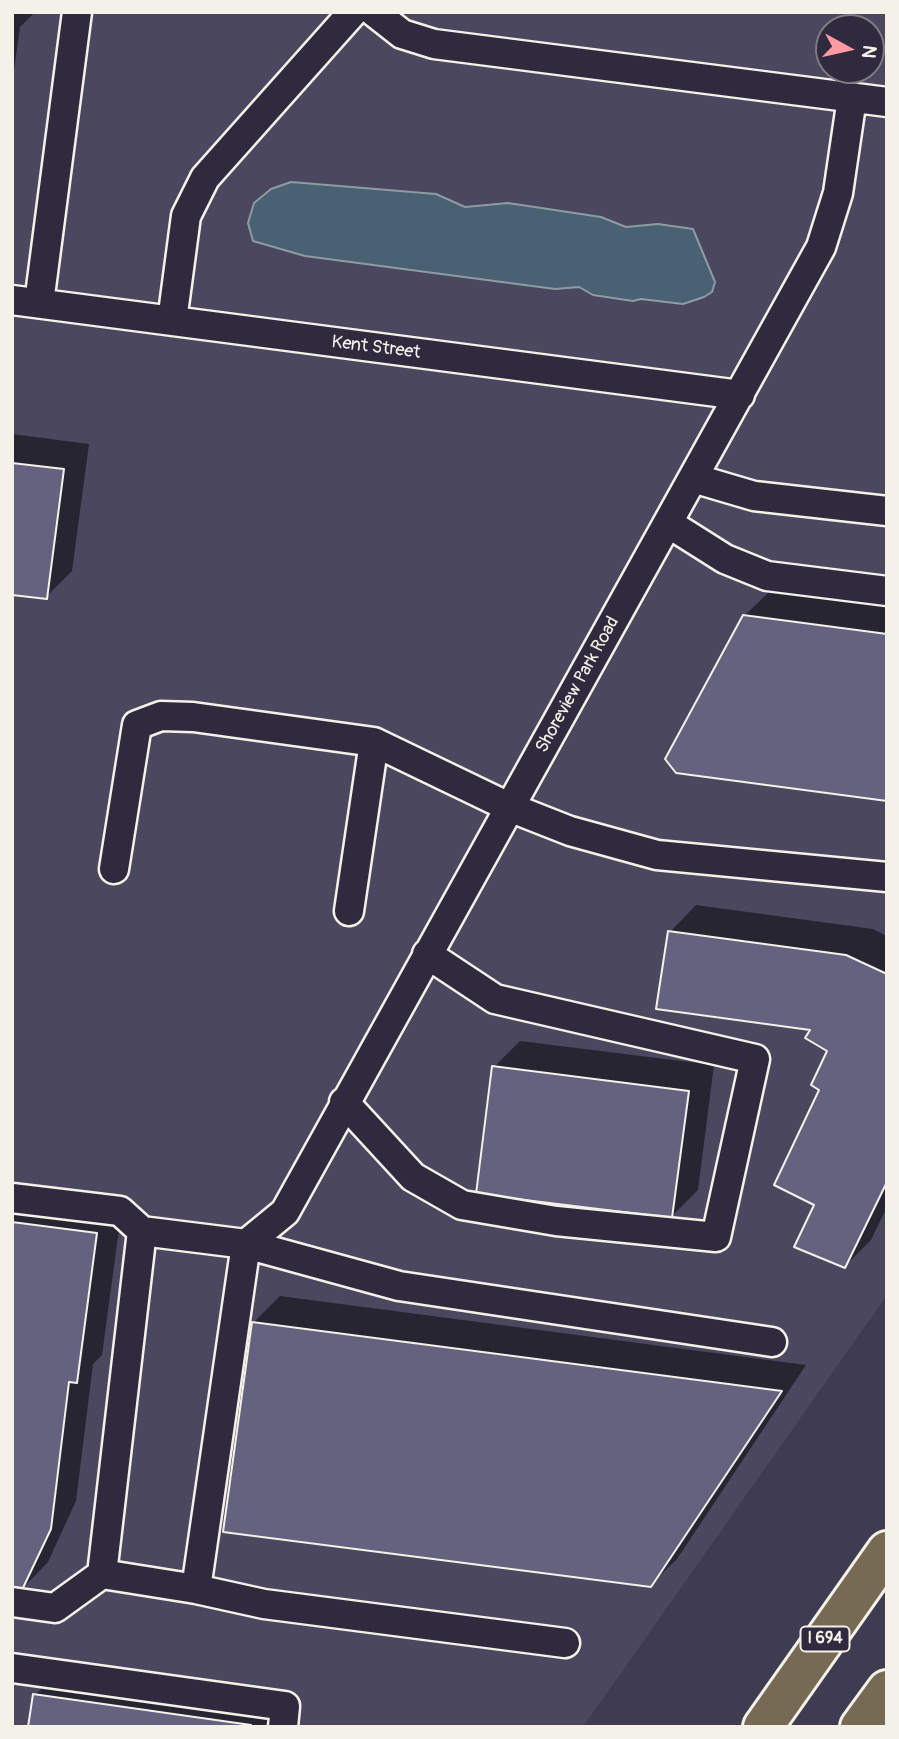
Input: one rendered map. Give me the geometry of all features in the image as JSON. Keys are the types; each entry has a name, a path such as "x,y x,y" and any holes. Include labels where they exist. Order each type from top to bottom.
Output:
{"highway":[{"name":"I 694","path":"763,1727 887,1551"},
{"path":"860,1727 887,1690"}],"street":[{"path":"25,302 77,12"},
{"path":"172,321 186,216 205,178 353,12"},
{"path":"374,12 402,34 434,44 887,102"},
{"name":"Shoreview Park Road","path":"246,1244 285,1212 821,247 838,193 852,98"},
{"name":"Kent Street","path":"25,302 740,395"},
{"path":"694,478 754,496 887,511"},
{"path":"668,523 725,559 767,576 887,591"},
{"path":"114,869 137,725 161,716 193,717 374,742 509,807 570,831 657,855 887,877"},
{"path":"349,911 374,742"},
{"path":"344,1102 413,1177 462,1205 556,1221 716,1237 755,1059 495,999 427,954"},
{"path":"12,1198 120,1211 142,1231 246,1244 399,1286 772,1342"},
{"path":"102,1574 142,1231"},
{"path":"196,1589 246,1244"},
{"path":"12,1602 55,1608 102,1574 196,1589 264,1604 565,1643"},
{"path":"12,1668 285,1706 282,1727"}],"shaded area":[{"path":"12,12 887,12 887,1295 583,1727 12,1727"}],"water":[{"path":"291,182 436,194 465,207 508,203 601,217 626,227 658,224 693,229 715,282 712,292 683,304 641,299 633,301 593,295 579,287 555,289 305,256 253,241 248,223 254,203 271,189"}],"building":[{"path":"12,463 64,469 47,599 12,595"},
{"path":"743,615 887,634 887,801 676,773 665,759"},
{"path":"668,931 846,955 887,974 887,1182 845,1268 794,1247 814,1205 774,1185 819,1090 811,1085 827,1051 805,1038 810,1030 656,1009"},
{"path":"492,1066 689,1091 672,1218 476,1194"},
{"path":"12,1222 97,1233 77,1383 69,1382 51,1529 22,1590 12,1589"},
{"path":"252,1322 782,1391 651,1587 223,1532"},
{"path":"33,1694 251,1725 251,1727 28,1727"}]}
